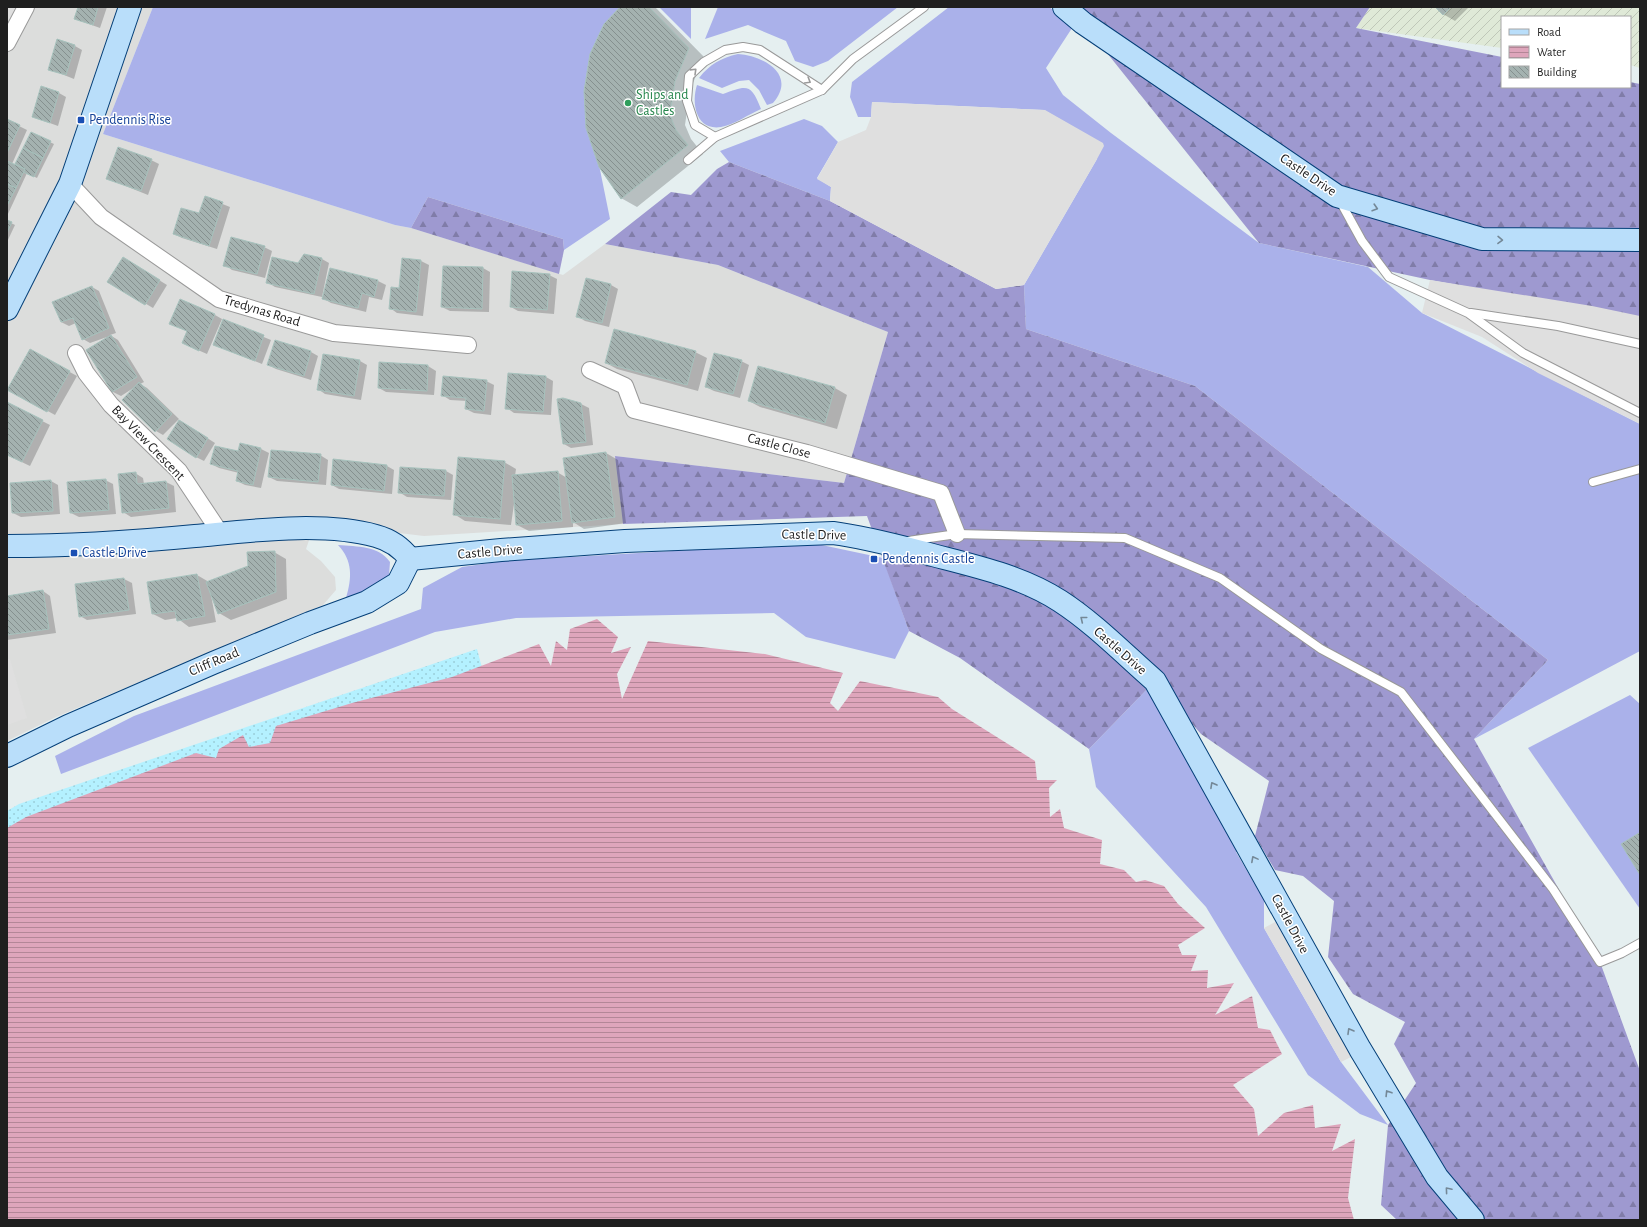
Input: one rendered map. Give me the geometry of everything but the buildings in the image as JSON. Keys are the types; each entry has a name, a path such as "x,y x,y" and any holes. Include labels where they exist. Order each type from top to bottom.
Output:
{"street":[{"path":"7,43 26,7"},
{"path":"7,309 70,184 130,7"},
{"name":"Castle Drive","path":"1064,7 1083,23 1337,196 1482,239 1640,240"},
{"name":"Tredynas Road","path":"70,184 101,217 219,299 334,333 468,346"},
{"name":"Bay View Crescent","path":"76,353 86,373 111,405 179,471 221,534"},
{"name":"Castle Close","path":"590,370 625,386 634,410 806,453 942,494 957,534"},
{"path":"7,546 126,542 287,529 341,530 376,536 392,541 410,559"},
{"name":"Castle Drive","path":"410,559 501,550 625,541 770,534 833,533 859,536 978,566 1023,583 1059,600 1107,638 1155,681 1312,966 1360,1049 1438,1177 1473,1220"},
{"name":"Cliff Road","path":"7,756 68,726 213,663 310,623 367,602 398,583 410,559"}],"lane":[{"path":"688,160 715,137 822,90 854,60 924,7"},
{"path":"715,137 694,125 687,101 689,76 704,62 725,50 743,47 760,50 822,90"},
{"path":"1337,196 1362,241 1389,277 1468,313 1523,353 1640,413"},
{"path":"1468,313 1558,326 1640,344"},
{"path":"1593,482 1640,469"},
{"path":"889,544 957,534 1125,538 1220,578 1321,649 1401,692 1554,889 1600,962 1622,953 1640,943"}],"shaded area":[{"path":"7,7 20,7 7,31"},
{"path":"26,7 153,7 103,134 395,225 411,228 563,275 605,244 718,265 888,332 844,483 615,456 623,524 424,536 315,523 306,549 321,561 335,577 336,590 323,605 56,717 7,741 7,37"},
{"path":"153,7 620,7 604,24 590,54 584,91 610,219 564,250 563,239 428,197 411,228 395,225 103,134"},
{"path":"659,7 715,7 691,8 691,39"},
{"path":"718,7 898,7 828,61 813,67 795,61 786,41 748,25 705,39"},
{"path":"949,7 1049,7 1074,25 1046,68 1063,95 1111,133 1259,243 1368,267 1422,313 1640,424 1640,651 1474,739 1548,660 1195,386 1026,329 1024,285 1097,159 1089,136 1044,110 872,102 871,117 858,117 850,97 852,82"},
{"path":"1370,7 1640,7 1640,68 1631,65 1631,16 1501,16 1501,48 1356,28"},
{"path":"738,54 767,63 775,69 780,76 781,84 779,93 773,103 767,105 759,90 749,80 739,81 722,88 699,78 716,62 726,57"},
{"path":"697,85 723,94 738,89 747,88 754,94 761,109 726,126 713,127 706,125 697,114 695,107 695,92"},
{"path":"872,102 1045,110 1103,143 1104,146 1097,159 1024,285 996,289 830,201 831,187 817,179 838,142 866,130 871,117"},
{"path":"804,119 822,126 838,142 817,178 831,187 830,201 729,162 720,151"},
{"path":"1430,280 1592,306 1640,316 1640,424 1538,373 1482,337 1422,313"},
{"path":"770,534 883,558 909,631 895,659 806,637 774,613 516,618 435,632 61,774 55,756 134,716 421,609 423,588 462,567 504,561 757,546"},
{"path":"338,545 367,548 380,552 390,562 389,575 370,589 346,598 350,570 346,557"},
{"path":"7,659 10,659 27,718 7,725"},
{"path":"1155,681 1249,850 1236,852 1264,900 1264,928 1341,1062 1388,1125 1360,1114 1308,1075 1206,907 1096,787 1089,749"},
{"path":"1630,695 1640,704 1640,909 1528,748"},
{"path":"1277,921 1355,1055 1341,1062 1264,928"}],"green space":[{"path":"1067,7 1370,7 1356,28 1501,57 1501,88 1631,88 1631,82 1640,84 1640,318 1430,280 1259,243 1083,23"},
{"path":"729,162 830,201 996,289 1024,285 1026,329 1195,386 1548,660 1474,739 1600,962 1640,1071 1640,1220 1397,1220 1381,1205 1388,1125 1416,1083 1394,1044 1405,1022 1353,994 1328,957 1334,901 1303,876 1275,870 1255,836 1269,781 1201,734 1155,681 1089,749 960,658 909,631 867,516 623,524 615,456 844,483 888,332 718,265 605,244 671,192 691,195 717,169"},
{"path":"428,197 563,239 564,250 559,274 411,228"}],"sand":[{"path":"477,649 485,679 7,844 7,811 19,804"}],"water":[{"path":"597,619 618,637 611,653 631,647 617,674 622,699 648,641 765,654 843,673 830,703 838,711 860,681 938,697 952,709 1035,761 1037,780 1057,780 1049,788 1050,817 1060,809 1064,828 1102,840 1100,864 1124,870 1136,882 1145,880 1164,886 1178,904 1205,928 1178,945 1182,955 1197,955 1191,971 1208,970 1207,988 1234,983 1215,1015 1252,996 1258,1028 1270,1030 1282,1054 1233,1085 1254,1109 1258,1136 1284,1113 1313,1105 1315,1128 1341,1124 1332,1151 1355,1139 1348,1198 1354,1220 7,1220 7,828 26,817 196,753 216,758 219,749 243,735 249,747 270,743 276,726 352,703 452,677 539,644 551,666 556,641 567,650 570,629"}],"place":[{"name":"Ships and Castles","path":"628,103"},
{"name":"Pendennis Rise","path":"81,120"},
{"name":"Castle Drive","path":"74,553"},
{"name":"Pendennis Castle","path":"874,559"}]}
